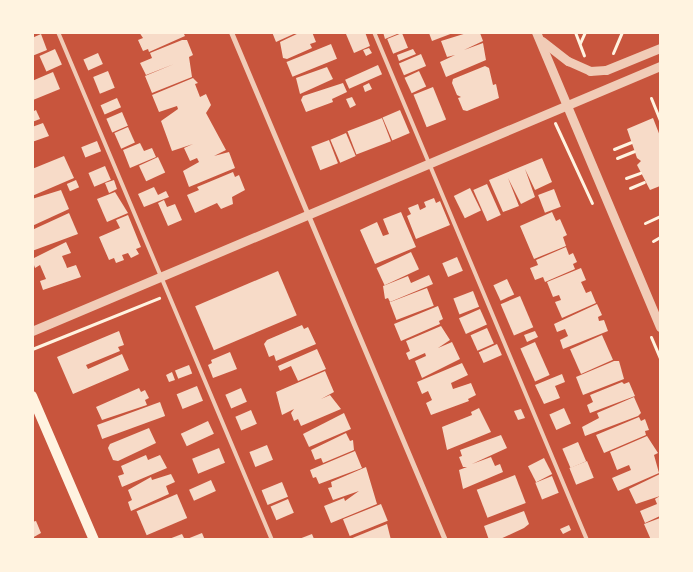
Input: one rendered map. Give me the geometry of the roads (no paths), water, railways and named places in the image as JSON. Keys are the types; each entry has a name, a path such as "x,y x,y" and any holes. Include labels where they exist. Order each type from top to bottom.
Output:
{"main road":[{"path":"32,396 94,540"}],"street":[{"path":"231,32 445,540"},
{"path":"536,32 554,52 590,71 606,70 660,48"},
{"path":"536,32 660,327"},
{"path":"32,330 660,66"}],"lane":[{"path":"58,32 272,540"},
{"path":"374,32 587,540"}]}
